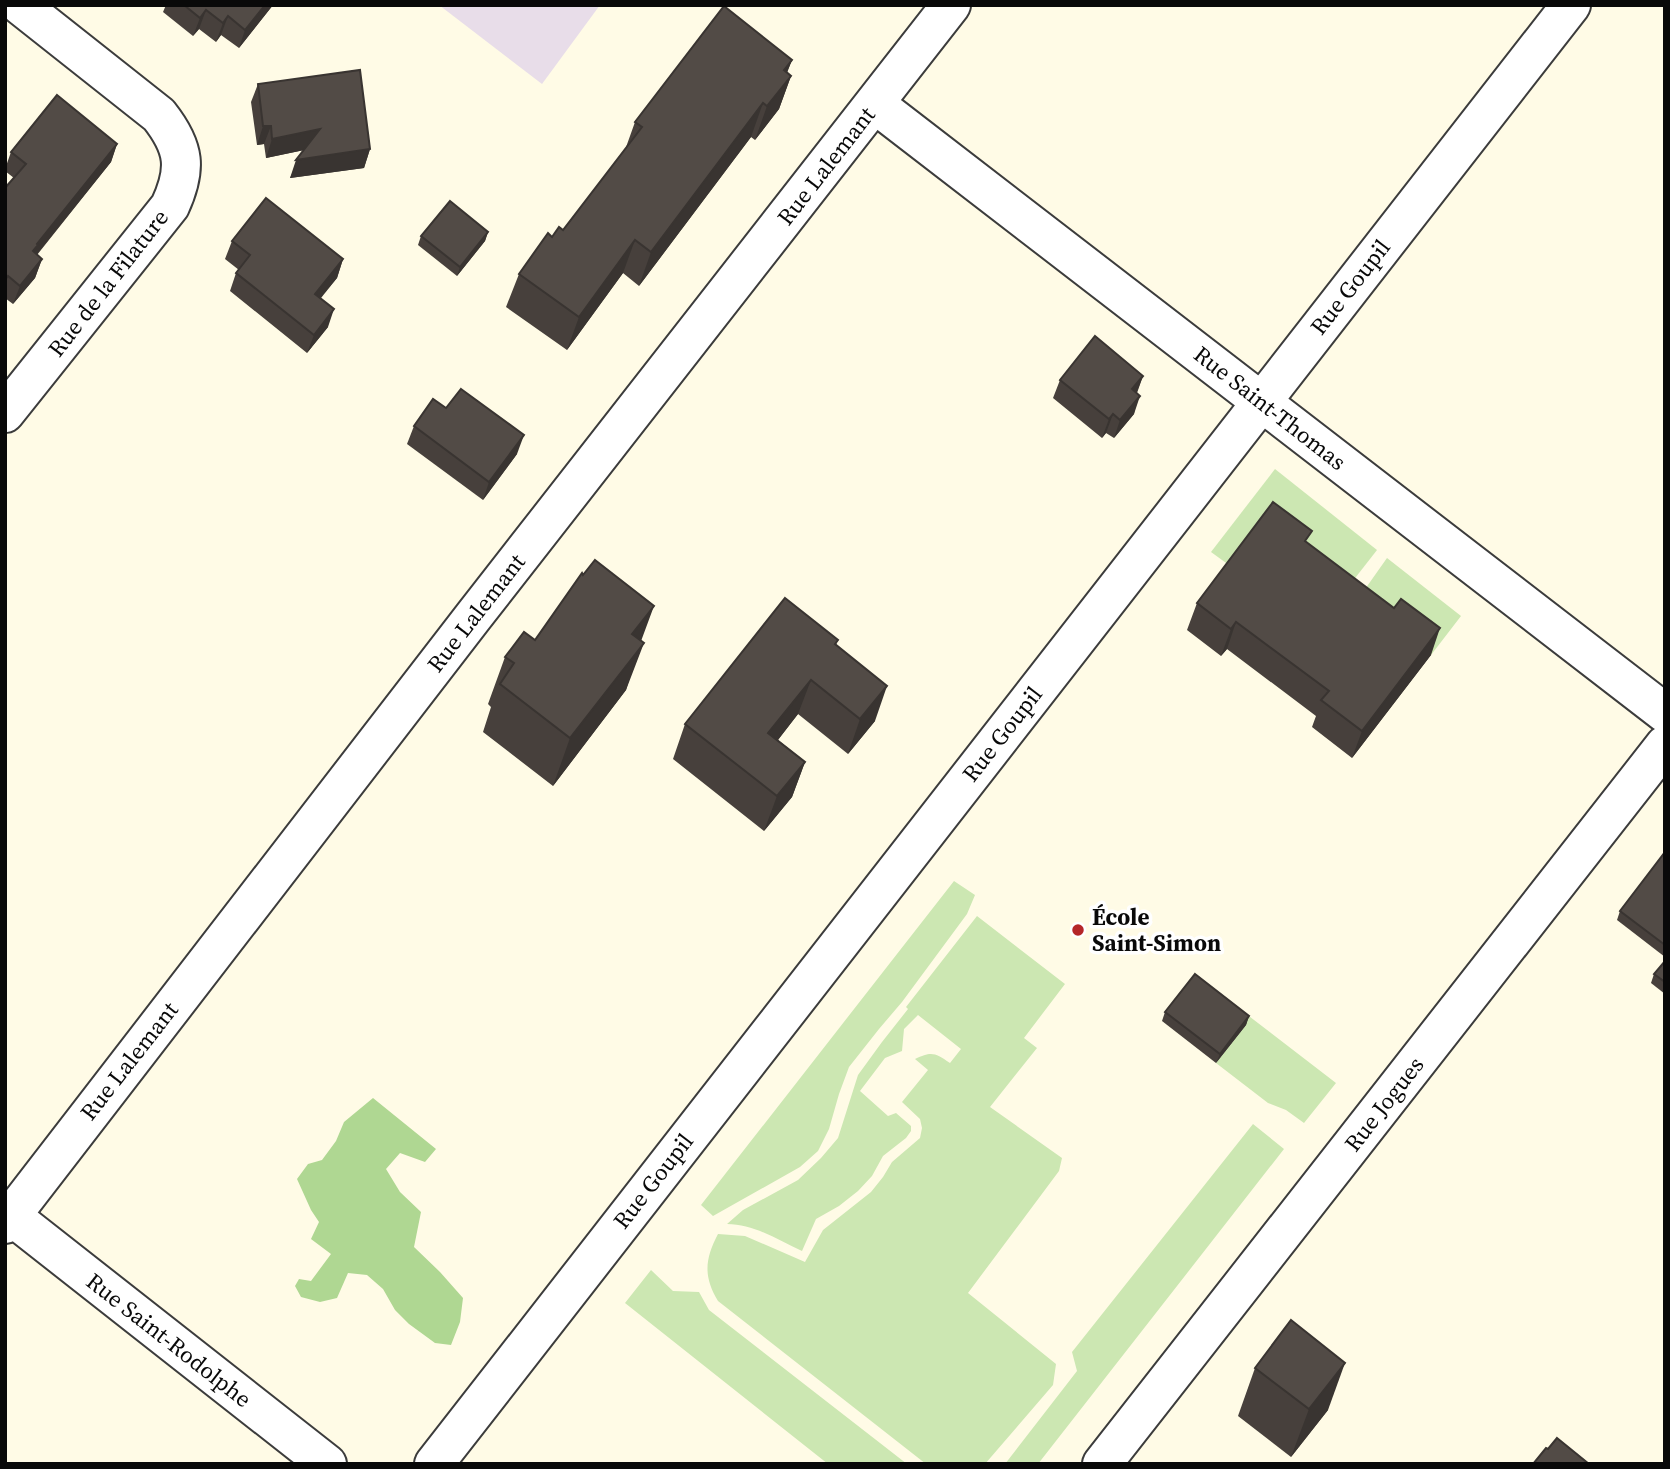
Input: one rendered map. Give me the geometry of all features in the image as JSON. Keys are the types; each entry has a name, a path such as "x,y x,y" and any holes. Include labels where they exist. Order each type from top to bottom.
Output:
{"street":[{"name":"Rue de la Filature","path":"5,413 170,206 176,192 182,161 171,130 159,115 20,5"},
{"name":"Rue Lalemant","path":"7,1217 951,5"},
{"name":"Rue Goupil","path":"434,1464 1571,5"},
{"name":"Rue Saint-Thomas","path":"876,104 1665,713"},
{"name":"Rue Jogues","path":"1102,1464 1665,745"},
{"name":"Rue Saint-Rodolphe","path":"7,1217 327,1464"}],"shaded area":[{"path":"439,5 600,5 542,84"}],"green space":[{"path":"1275,469 1377,550 1338,600 1233,568 1211,552"},
{"path":"1387,558 1461,616 1431,655 1392,626 1351,609"},
{"path":"954,881 975,895 967,914 902,1002 849,1067 829,1129 818,1151 800,1167 713,1216 701,1205"},
{"path":"977,916 1065,984 1024,1038 1037,1048 990,1107 1062,1158 1059,1171 968,1293 1056,1364 1053,1385 985,1464 926,1464 718,1301 708,1275 708,1260 718,1234 745,1236 805,1262 823,1230 871,1192 892,1162 920,1138 920,1119 902,1102 928,1070 915,1059 933,1054 950,1063 961,1049 918,1015 904,1029 902,1051 885,1058 860,1091 888,1116 896,1113 911,1126 906,1138 883,1156 872,1176 839,1206 816,1219 802,1251 756,1230 727,1224 743,1210 798,1180 838,1138 858,1075 908,1009 906,1007"},
{"path":"1202,980 1336,1083 1304,1123 1286,1110 1268,1103 1216,1063 1245,1025 1197,987"},
{"path":"373,1098 436,1149 425,1162 400,1153 386,1169 400,1192 421,1212 414,1247 463,1298 460,1322 451,1345 435,1343 409,1324 395,1310 383,1289 367,1275 348,1273 337,1298 320,1302 301,1297 295,1286 299,1279 311,1281 331,1254 311,1239 319,1222 297,1179 308,1164 322,1160 336,1141 344,1122"},
{"path":"1253,1124 1284,1149 1038,1464 1005,1464 1077,1371 1072,1352"},
{"path":"651,1270 673,1291 699,1292 709,1310 907,1464 828,1464 625,1303"}],"building":[{"path":"184,5 265,5 245,30 228,16 223,23 206,10 200,18"},
{"path":"724,6 792,60 784,70 791,76 767,106 763,103 651,252 635,240 579,317 519,274 548,233 552,237 559,227 563,230 642,127 635,122"},
{"path":"360,70 370,149 296,160 320,129 272,139 271,126 263,126 258,84"},
{"path":"57,95 117,144 37,244 33,251 42,259 20,286 8,276 5,280 5,188 26,164 11,152"},
{"path":"266,198 343,259 315,294 334,309 314,335 236,273 250,255 232,241"},
{"path":"450,201 488,232 460,267 421,236"},
{"path":"1095,336 1143,376 1132,389 1140,396 1120,420 1113,414 1109,419 1060,380"},
{"path":"461,389 524,435 489,482 414,426 433,399 446,408"},
{"path":"1273,502 1312,531 1305,541 1394,608 1401,599 1440,628 1362,731 1321,700 1329,691 1236,622 1231,629 1197,603"},
{"path":"595,560 654,606 632,634 644,643 570,738 500,684 514,663 505,657 524,632 535,640 582,573 583,575"},
{"path":"785,598 838,640 835,644 887,686 860,719 811,680 768,733 805,762 777,796 685,724"},
{"path":"1665,852 1665,945 1620,911"},
{"path":"1665,961 1665,982 1654,974"},
{"path":"1195,974 1249,1016 1220,1054 1165,1012"},
{"path":"1291,1320 1345,1363 1309,1409 1255,1368"},
{"path":"1557,1438 1589,1464 1533,1464"}],"place":[{"name":"École Saint-Simon","path":"1078,930"}]}
